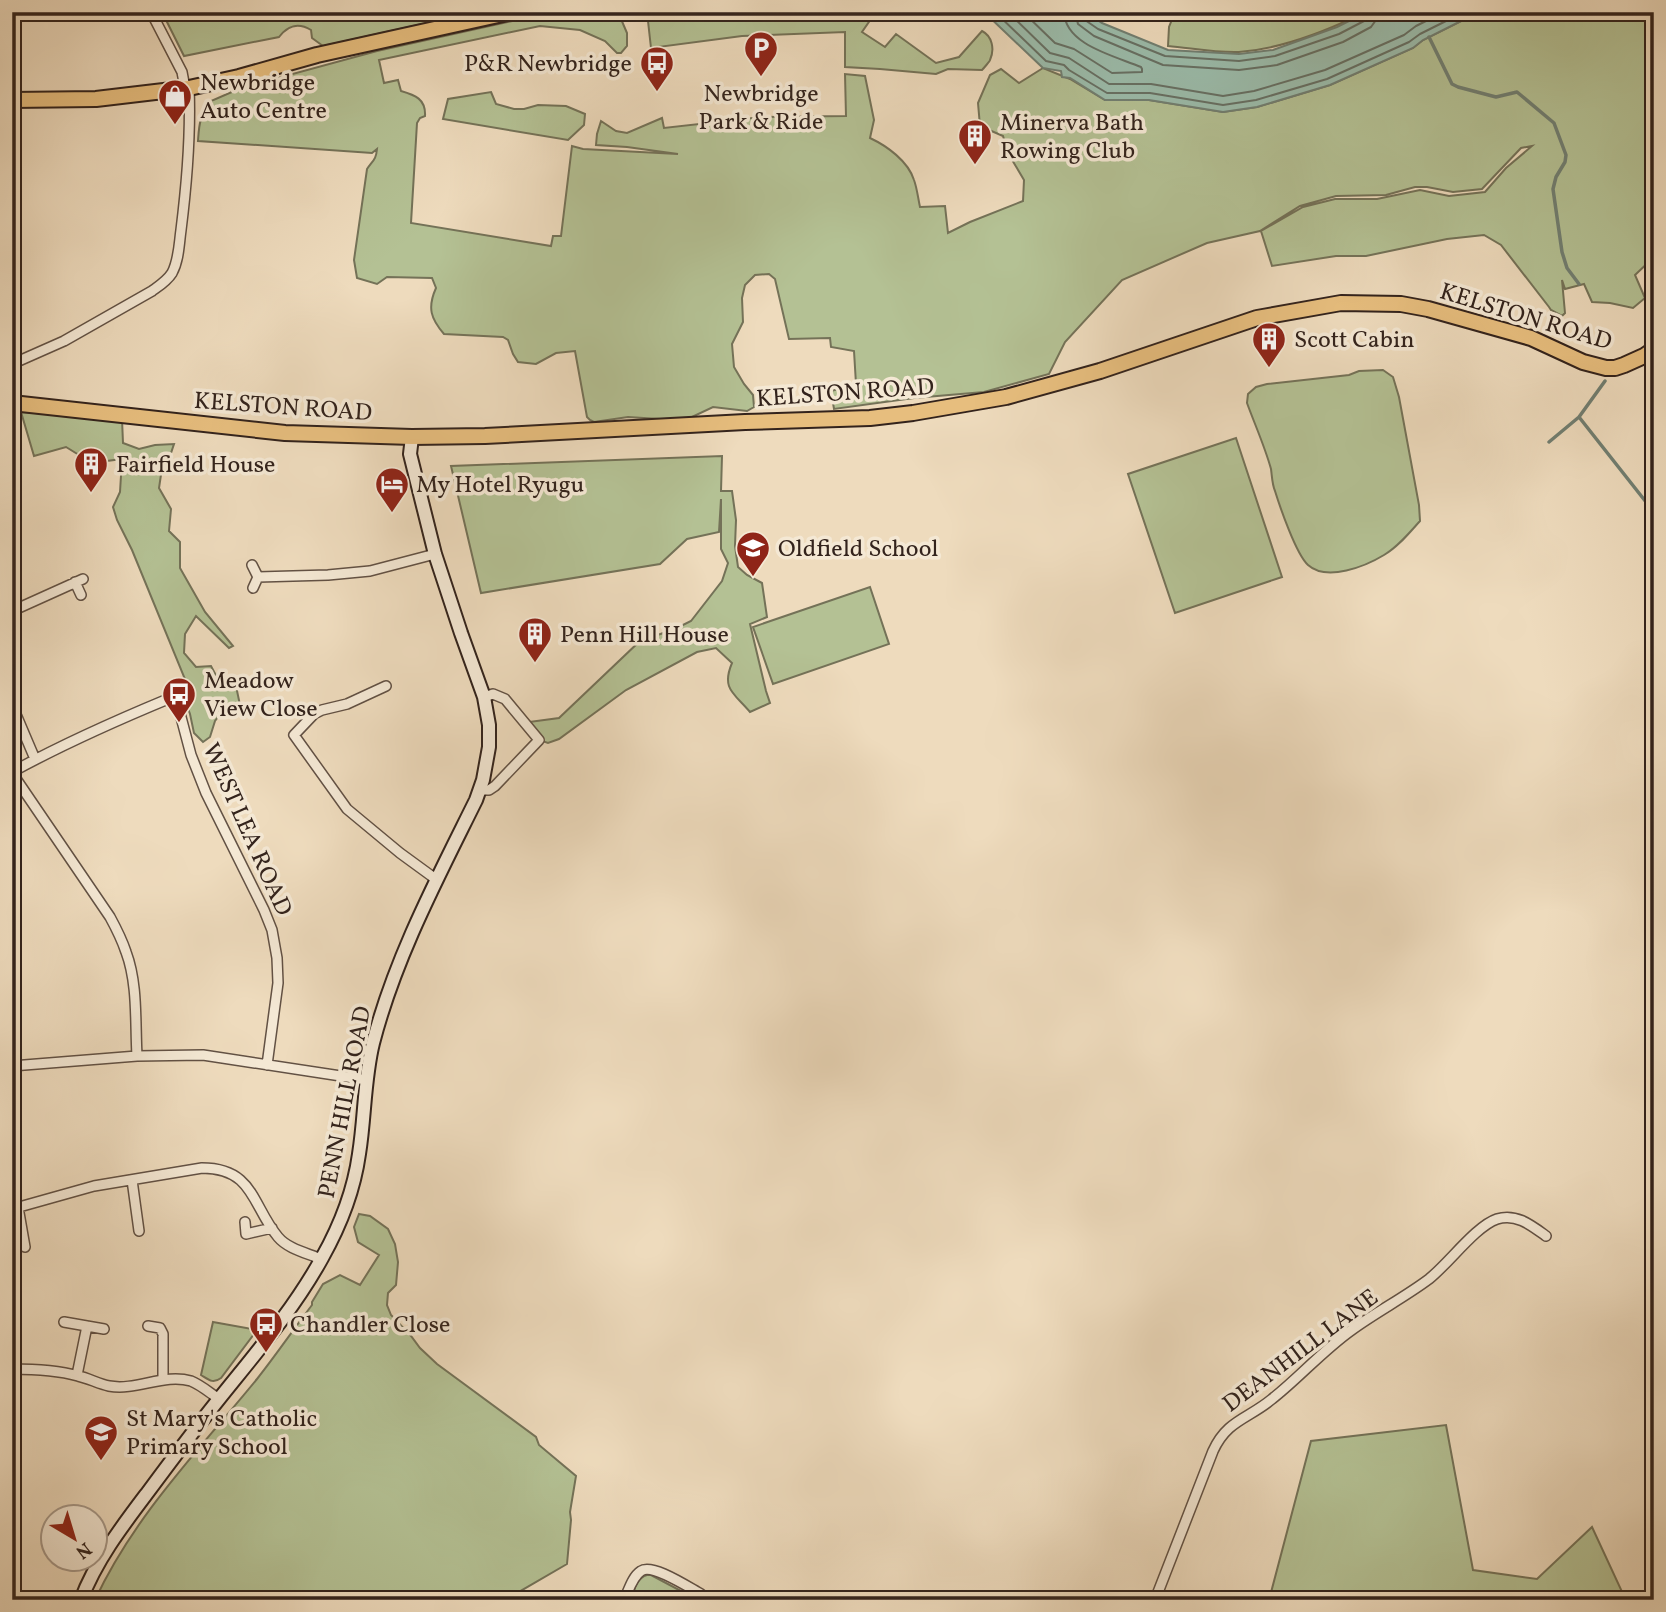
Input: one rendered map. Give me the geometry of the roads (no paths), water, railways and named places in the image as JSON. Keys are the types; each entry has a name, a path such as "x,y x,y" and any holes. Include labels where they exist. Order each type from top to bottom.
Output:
{"main road":[{"path":"12,100 96,99 187,88 330,52 512,12"},
{"name":"KELSTON ROAD","path":"12,403 272,432 412,437 836,420 913,413 995,399 1042,388 1133,360 1257,318 1341,303 1401,304 1428,309 1531,338 1583,362 1606,368 1624,365 1654,349"}],"street":[{"path":"12,364 64,341 152,291 172,273 177,256 190,150 187,88 182,72 151,12"},
{"name":"PENN HILL ROAD","path":"81,1600 122,1525 269,1338 321,1259 342,1216 355,1175 372,1047 391,982 480,790 489,747 489,725 484,697 435,554 410,454 412,437"},
{"path":"258,577 370,571 435,554"},
{"path":"252,565 258,577"},
{"path":"253,588 258,577"},
{"path":"12,611 79,580 80,595"},
{"path":"386,686 347,704 314,714 294,735 348,809 437,880"},
{"path":"480,790 489,790 495,786 539,740 505,699 493,694 484,697"},
{"name":"WEST LEA ROAD","path":"36,760 78,737 173,699 178,706 191,755 206,793 272,930 278,983 267,1065"},
{"path":"12,705 36,760 12,773 110,917 127,954 132,976 138,1056"},
{"path":"12,1066 138,1056 203,1055 367,1080"},
{"path":"24,1247 15,1208 74,1191 215,1168 242,1181 251,1191 279,1238 287,1245 321,1259"},
{"path":"132,1180 139,1231"},
{"name":"DEANHILL LANE","path":"1155,1600 1213,1451 1226,1430 1274,1398 1353,1329 1432,1276 1486,1224 1508,1217 1516,1218 1546,1236"},
{"path":"245,1222 246,1234 272,1228"},
{"path":"64,1322 104,1329"},
{"path":"77,1375 87,1326"},
{"path":"148,1326 160,1328 163,1334 163,1380"},
{"path":"12,1368 77,1375 109,1386 128,1387 163,1380 184,1380 193,1382 219,1399"},
{"path":"624,1600 639,1573 644,1569 654,1569 701,1594 706,1600"}],"water":[{"path":"984,12 1086,12 1102,23 1168,50 1239,54 1273,50 1337,27 1367,12 1479,12 1423,40 1413,48 1330,85 1257,107 1223,112 1149,100 1105,100 1070,78 1062,77 1061,71 1043,68"}],"waterway":[{"path":"1429,37 1452,84 1496,97 1517,92 1554,123 1566,155 1553,189 1562,252 1567,268 1579,284"},
{"path":"1605,381 1579,417 1646,502"},
{"path":"1549,442 1579,417"}],"place":[{"name":"Newbridge Park & Ride","path":"761,78"},
{"name":"P&R Newbridge","path":"657,93"},
{"name":"Newbridge Auto Centre","path":"175,126"},
{"name":"Minerva Bath Rowing Club","path":"975,166"},
{"name":"Scott Cabin","path":"1269,369"},
{"name":"Fairfield House","path":"91,494"},
{"name":"My Hotel Ryugu","path":"392,514"},
{"name":"Oldfield School","path":"753,578"},
{"name":"Penn Hill House","path":"535,664"},
{"name":"Meadow View Close","path":"179,724"},
{"name":"Chandler Close","path":"266,1354"},
{"name":"St Mary's Catholic Primary School","path":"101,1462"}]}
